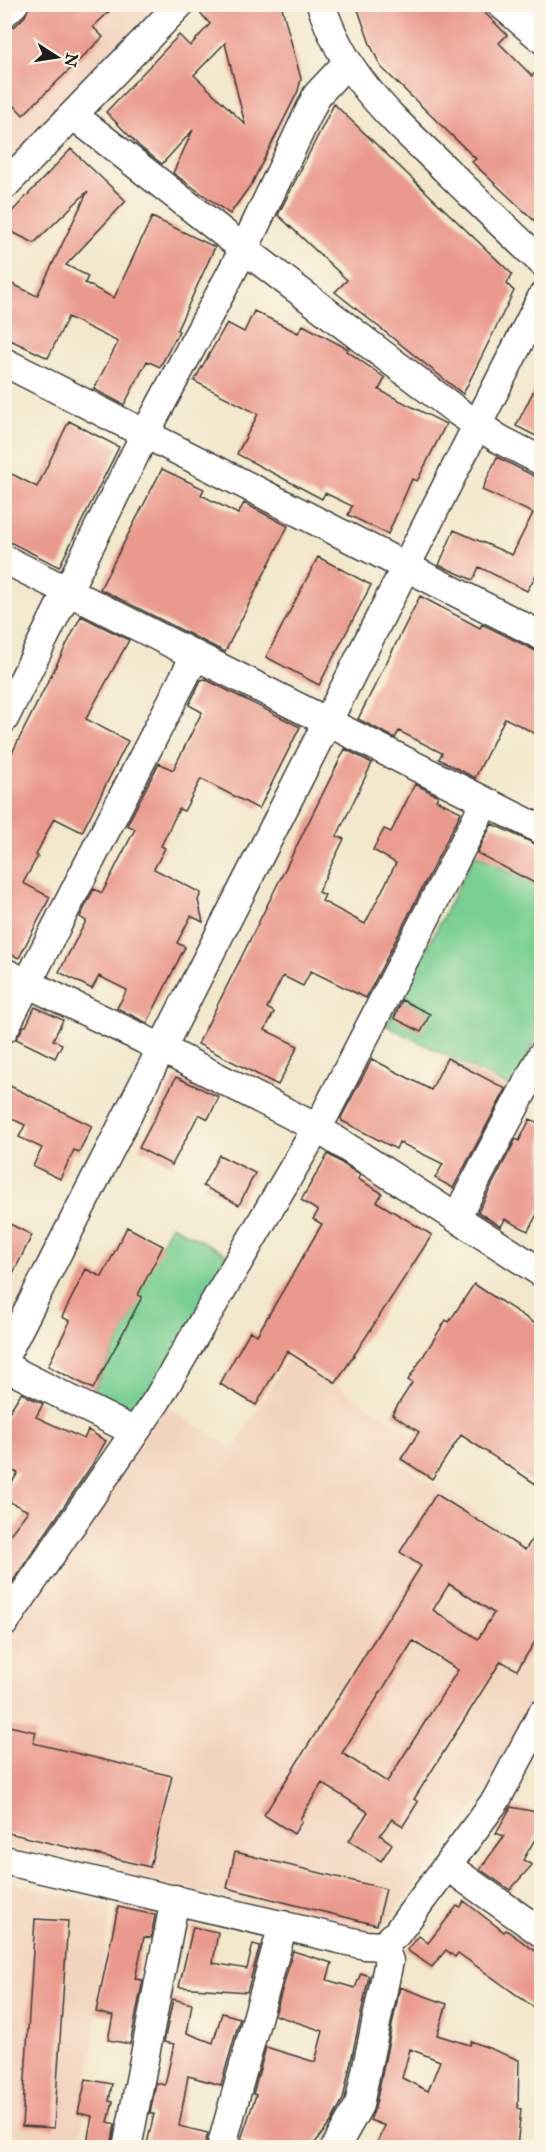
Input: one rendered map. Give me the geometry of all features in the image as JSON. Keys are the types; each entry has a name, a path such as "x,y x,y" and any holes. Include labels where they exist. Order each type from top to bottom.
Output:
{"street":[{"path":"4,13 14,4"},
{"path":"4,186 180,4"},
{"path":"321,4 347,63 374,99 542,262"},
{"path":"501,4 542,39"},
{"path":"4,719 146,434 244,249 317,95 347,63"},
{"path":"74,115 244,249 478,425 499,439 542,461"},
{"path":"4,1358 542,297"},
{"path":"4,362 542,636"},
{"path":"4,559 542,830"},
{"path":"4,1029 16,978 195,656"},
{"path":"4,1623 157,1400 317,1128 485,802"},
{"path":"16,978 161,1048 317,1128 542,1273"},
{"path":"456,1218 542,1055"},
{"path":"4,1366 135,1432"},
{"path":"4,1860 365,1945 383,1946 397,1933 503,1790 542,1714"},
{"path":"447,1866 542,1933"},
{"path":"128,2148 175,1899"},
{"path":"221,2148 284,1925"},
{"path":"335,2148 359,2105 389,1961 383,1946"}],"shaded area":[{"path":"5,5 160,5 5,166"},
{"path":"523,5 541,5 541,20"},
{"path":"289,1355 413,1434 398,1462 541,1553 541,1684 486,1792 392,1916 383,1926 367,1931 5,1846 4,1643 165,1406 234,1449"},
{"path":"4,1881 111,1906 79,2147 5,2147"}],"green space":[{"path":"475,854 541,889 541,1029 512,1088 387,1026"},
{"path":"171,1225 232,1257 141,1410 130,1413 92,1393 142,1295 136,1292"}],"building":[{"path":"30,4 117,4 93,27 103,37 23,115 15,106 4,116 4,29 15,26 25,16"},
{"path":"196,4 281,4 301,79 298,91 252,183 230,214 173,173 193,130 162,164 139,146 106,112 179,35 190,46 210,24 196,8","holes":["225,43 245,124 194,75"]},
{"path":"356,4 476,4 507,35 499,43 532,76 542,66 542,228 472,162 476,159 381,67"},
{"path":"334,104 512,274 507,284 514,291 463,394 335,292 347,280 278,215"},
{"path":"71,149 126,201 66,265 88,276 85,283 114,298 152,217 215,247 177,330 179,331 160,367 147,361 124,405 94,389 118,342 68,317 48,358 4,337 4,280 37,296 88,191 34,243 4,228 4,220"},
{"path":"254,311 298,333 303,325 348,349 347,351 385,378 379,390 446,424 417,481 412,479 388,534 348,515 352,506 325,493 322,499 237,454 258,414 194,381 227,323 244,332"},
{"path":"542,374 542,439 516,426"},
{"path":"69,421 119,447 59,567 4,539 4,470 37,487"},
{"path":"497,457 534,476 542,477 542,564 527,591 479,567 473,580 439,565 454,530 512,555 533,513 482,490"},
{"path":"162,469 204,489 201,495 238,514 244,503 288,526 225,652 100,589"},
{"path":"318,557 371,585 319,685 266,657"},
{"path":"420,596 480,628 482,624 542,654 542,737 505,718 475,778 439,759 442,753 399,731 395,738 358,719"},
{"path":"81,616 129,640 86,719 128,741 82,832 54,818 36,855 38,856 23,883 50,897 19,958 4,951 4,769"},
{"path":"205,679 300,727 259,809 201,779 184,811 179,809 161,846 165,848 154,869 201,893 198,900 203,922 191,916 177,943 185,947 147,1023 117,1008 127,990 99,976 92,989 59,972 86,921 80,917 94,889 102,893 135,829 127,825 159,763 173,770 202,712 189,705 201,680"},
{"path":"345,749 372,763 337,836 344,839 318,892 325,895 322,901 365,924 396,863 373,850 384,829 391,832 415,784 438,796 436,800 461,812 366,998 311,971 303,986 283,976 267,1008 274,1012 265,1030 298,1046 278,1085 198,1044"},
{"path":"492,824 542,847 542,887 477,853"},
{"path":"402,1000 430,1014 421,1032 394,1018"},
{"path":"35,1007 63,1020 53,1040 62,1044 55,1058 16,1039 26,1026"},
{"path":"447,1058 506,1089 453,1188 435,1178 443,1164 399,1142 396,1149 342,1121 341,1118 372,1059 431,1090"},
{"path":"176,1077 219,1097 208,1119 199,1114 172,1165 139,1148"},
{"path":"4,1083 92,1126 79,1152 74,1150 60,1179 33,1166 42,1148 19,1137 25,1125 4,1115"},
{"path":"530,1119 542,1125 542,1205 528,1231 505,1219 501,1227 478,1212 516,1139 519,1141"},
{"path":"328,1154 360,1175 358,1179 382,1193 377,1202 432,1235 336,1383 287,1351 256,1405 220,1384 250,1331 257,1335 322,1224 313,1219 318,1211 301,1200"},
{"path":"219,1155 255,1173 239,1205 203,1186"},
{"path":"4,1221 32,1235 4,1292"},
{"path":"127,1227 163,1246 138,1295 142,1297 93,1389 48,1366 70,1321 62,1317 86,1269 102,1277"},
{"path":"474,1284 542,1328 542,1488 461,1435 432,1479 401,1459 419,1432 392,1414 412,1383 408,1380 446,1320 449,1322"},
{"path":"21,1393 43,1404 36,1417 84,1439 88,1430 106,1441 13,1581 4,1575 4,1542 28,1511 4,1499 4,1494 18,1473 4,1467 4,1420"},
{"path":"436,1494 525,1550 542,1525 542,1631 517,1670 501,1661 414,1799 418,1802 403,1826 392,1819 380,1835 392,1844 381,1861 349,1841 368,1812 322,1783 300,1819 302,1821 294,1834 264,1815 421,1566 400,1552","holes":["449,1584 494,1613 478,1639 433,1610","413,1641 458,1670 387,1782 342,1753"]},
{"path":"4,1725 36,1732 33,1743 172,1776 150,1867 4,1832"},
{"path":"511,1807 542,1813 542,1827 523,1860 532,1865 510,1890 480,1869 504,1836 496,1833"},
{"path":"235,1852 386,1889 377,1925 227,1888"},
{"path":"464,1901 504,1932 506,1930 542,1956 542,2013 458,1953 455,1957 446,1950 432,1967 407,1950 419,1936 428,1943 457,1906 461,1907"},
{"path":"118,1907 155,1915 151,1938 144,1937 135,1979 143,1980 130,2044 108,2040 113,2016 96,2012"},
{"path":"35,1919 68,1921 54,2128 22,2126"},
{"path":"193,1927 218,1932 213,1963 247,1969 253,1944 260,1946 247,1992 179,1987"},
{"path":"293,1951 332,1963 327,1980 355,1988 361,1973 369,1976 343,2099 331,2122 311,2148 271,2148 241,2139 256,2095 253,2094 266,2047 315,2062 323,2031 275,2015"},
{"path":"400,1987 447,2004 437,2035 470,2045 471,2041 519,2060 518,2108 521,2109 517,2148 374,2148 385,2126 370,2120 375,2108","holes":["410,2049 440,2061 428,2091 402,2078"]},
{"path":"173,1999 192,2004 187,2033 213,2043 222,2013 240,2018 221,2085 188,2076 179,2126 208,2133 204,2148 146,2148 154,2114 150,2114 156,2083 165,2085 174,2044 164,2042"},
{"path":"86,2079 112,2084 109,2101 113,2102 108,2122 115,2124 111,2148 86,2148 92,2116 78,2113"}]}
